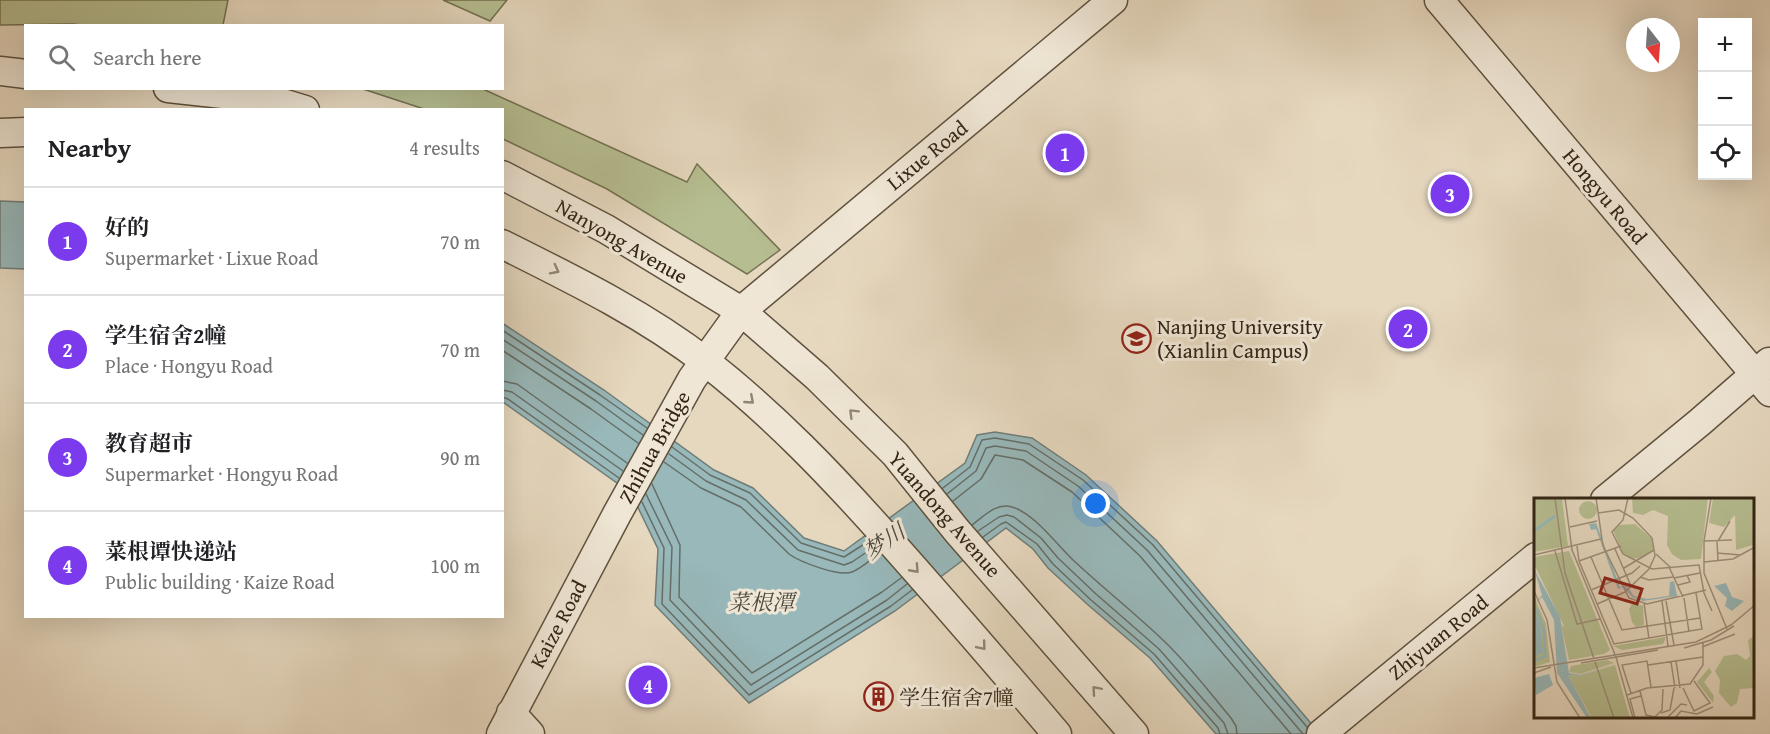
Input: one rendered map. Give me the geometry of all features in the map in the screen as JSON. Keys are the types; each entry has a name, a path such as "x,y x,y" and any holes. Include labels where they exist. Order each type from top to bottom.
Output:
{"street":[{"name":"Lixue Road","path":"699,370 741,310 1113,0"},
{"name":"Hongyu Road","path":"1439,0 1765,375"},
{"path":"0,71 24,74"},
{"path":"180,90 293,108"},
{"path":"0,133 24,132"},
{"name":"Nanyong Avenue","path":"504,176 606,229 741,310"},
{"path":"504,245 638,316 699,370 779,425 848,495 944,601 1056,734"},
{"name":"Yuandong Avenue","path":"741,310 817,376 895,454 957,531 1134,734"},
{"name":"Zhihua Bridge","path":"617,514 699,370"},
{"path":"1607,498 1700,423 1765,375"},
{"name":"Kaize Road","path":"506,723 617,514"},
{"name":"Zhiyuan Road","path":"1330,726 1534,559"},
{"path":"506,723 530,734"}],"green space":[{"path":"0,0 228,0 223,24 0,25"},
{"path":"443,0 507,0 490,21"},
{"path":"366,90 485,90 687,182 697,164 780,250 747,274 607,189 504,139 504,108 421,108"}],"water":[{"path":"0,201 24,202 24,269 0,268"},
{"path":"504,324 604,390 714,470 753,488 804,538 844,551 965,463 977,435 995,432 1032,438 1086,475 1157,541 1320,734 1216,734 1150,658 1048,568 1033,549 1006,528 895,611 749,703 655,605 658,549 631,493 504,403"}],"place":[{"name":"好的","path":"1065,153"},
{"name":"教育超市","path":"1450,194"},
{"name":"学生宿舍2幢","path":"1408,329"},
{"name":"Nanjing University (Xianlin Campus)","path":"1136,338"},
{"name":"菜根谭快递站","path":"648,685"},
{"name":"学生宿舍7幢","path":"878,697"}],"water label":[{"name":"梦川","path":"884,541"},
{"name":"菜根潭","path":"761,602"}]}
